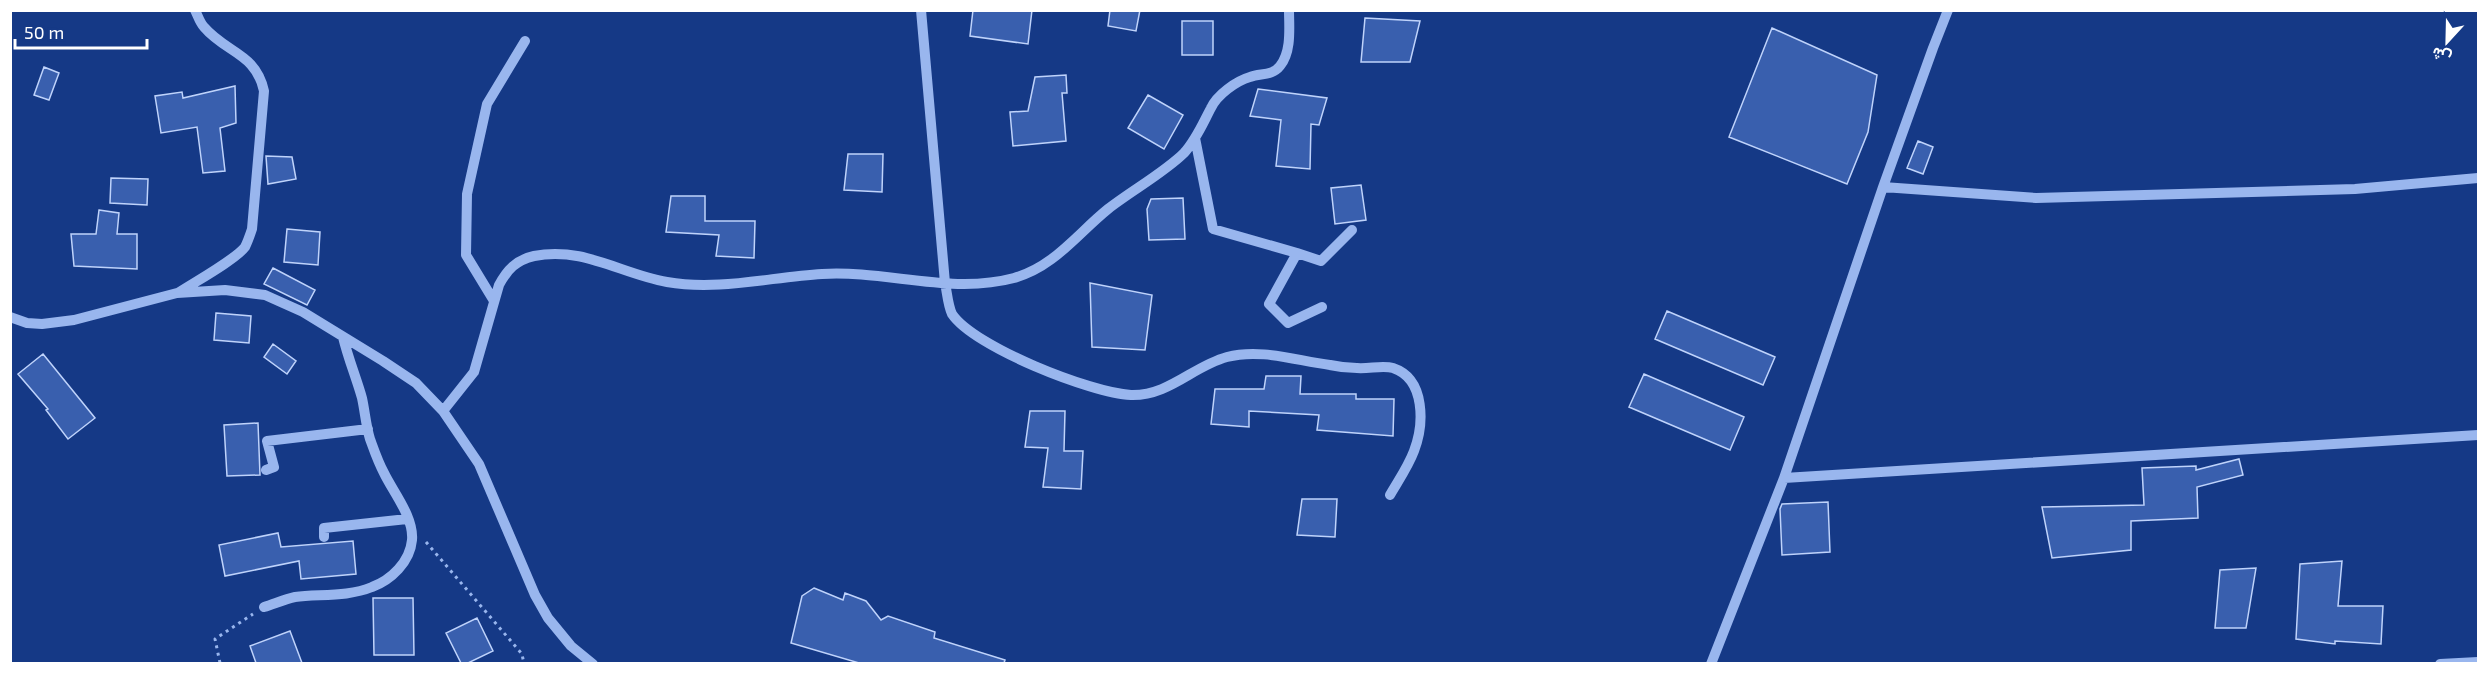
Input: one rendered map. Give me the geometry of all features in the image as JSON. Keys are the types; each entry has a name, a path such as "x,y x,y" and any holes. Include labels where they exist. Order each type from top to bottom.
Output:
{"street":[{"path":"177,293 244,248 248,240 252,229 264,91 261,76 249,62 204,27 195,10"},
{"path":"921,10 945,283 951,313 970,331 1003,353 1109,392 1131,395 1168,388 1227,357 1257,355 1298,358 1328,365 1357,368 1392,368 1405,374 1417,390 1420,414 1414,451 1390,495"},
{"path":"443,411 474,372 499,285 515,263 533,256 556,254 588,257 665,282 701,286 824,273 983,285 1016,278 1053,260 1107,210 1184,153 1195,138 1213,103 1223,92 1250,77 1266,76 1281,66 1289,39 1289,10"},
{"path":"1712,663 1784,478 1883,188 1948,10"},
{"path":"494,301 466,255 466,194 487,104 525,40"},
{"path":"1195,138 1213,229 1321,261 1352,230"},
{"path":"1883,188 2036,198 2355,189 2478,178"},
{"path":"1297,253 1269,304 1288,323 1322,308"},
{"path":"10,317 42,324 74,320 177,293 225,290 265,295 303,312 416,384 443,411 479,464 535,595 548,618 571,646 593,663"},
{"path":"264,607 292,597 361,591 387,580 409,552 412,539 407,519 383,472 368,429 362,397 349,364 343,337"},
{"path":"266,470 274,467 267,441 368,429"},
{"path":"1784,478 2478,435"},
{"path":"324,537 324,528 407,519"},
{"path":"2440,663 2478,662"}],"path":[{"path":"407,519 522,654 524,663"},
{"path":"220,663 215,639 264,607"}],"building":[{"path":"973,10 1032,10 1028,44 970,36"},
{"path":"1110,10 1140,10 1136,31 1108,26"},
{"path":"1365,18 1420,21 1410,62 1361,62"},
{"path":"1182,21 1213,21 1213,55 1182,55"},
{"path":"1772,28 1877,75 1868,132 1847,184 1729,137"},
{"path":"44,67 59,73 49,100 34,95"},
{"path":"1066,75 1067,93 1062,93 1066,141 1013,146 1010,112 1028,111 1035,77"},
{"path":"235,86 236,123 220,128 225,171 203,173 197,127 161,133 155,96 182,92 183,98"},
{"path":"1258,89 1327,98 1319,125 1311,124 1310,169 1276,166 1281,120 1250,116"},
{"path":"1148,95 1183,115 1164,149 1128,128"},
{"path":"1918,141 1933,147 1923,174 1907,168"},
{"path":"848,154 883,154 882,192 844,190"},
{"path":"266,156 292,157 296,179 268,184"},
{"path":"111,178 148,179 147,205 110,203"},
{"path":"1361,185 1366,220 1335,224 1331,188"},
{"path":"671,196 705,196 705,221 755,221 754,258 716,256 719,235 666,232"},
{"path":"1183,198 1185,239 1149,240 1147,209 1151,199"},
{"path":"99,210 119,213 117,234 137,234 137,269 74,266 71,234 96,234"},
{"path":"287,229 320,232 318,265 284,262"},
{"path":"273,268 315,290 307,305 264,284"},
{"path":"1090,283 1152,295 1145,350 1092,347"},
{"path":"1667,311 1775,357 1763,385 1655,339"},
{"path":"216,313 251,316 249,343 214,340"},
{"path":"273,344 296,361 287,374 264,357"},
{"path":"43,354 95,418 68,439 46,410 48,409 18,374"},
{"path":"1644,374 1744,417 1730,450 1629,407"},
{"path":"1266,376 1301,376 1300,394 1356,394 1356,399 1394,399 1393,436 1317,430 1319,415 1249,411 1249,427 1211,424 1215,389 1264,389"},
{"path":"1030,411 1065,411 1064,451 1083,451 1081,489 1043,487 1048,448 1025,447"},
{"path":"258,423 260,475 227,476 224,425"},
{"path":"2239,459 2243,475 2197,487 2198,518 2131,521 2131,550 2052,558 2042,507 2144,505 2142,468 2196,466 2196,470"},
{"path":"1302,499 1337,499 1335,537 1297,535"},
{"path":"1828,502 1830,552 1782,555 1780,509 1782,504"},
{"path":"278,533 281,547 353,541 356,574 301,579 299,561 225,576 219,545"},
{"path":"2342,561 2338,606 2383,606 2381,644 2335,641 2335,644 2296,639 2300,564"},
{"path":"2256,568 2246,628 2215,628 2220,570"},
{"path":"814,588 843,600 845,593 866,601 881,620 888,616 935,632 934,638 1005,660 1004,663 859,663 791,643 802,596"},
{"path":"373,598 413,598 414,655 374,655"},
{"path":"477,618 493,651 468,663 461,663 446,633"},
{"path":"290,631 302,663 256,663 250,646"}]}
